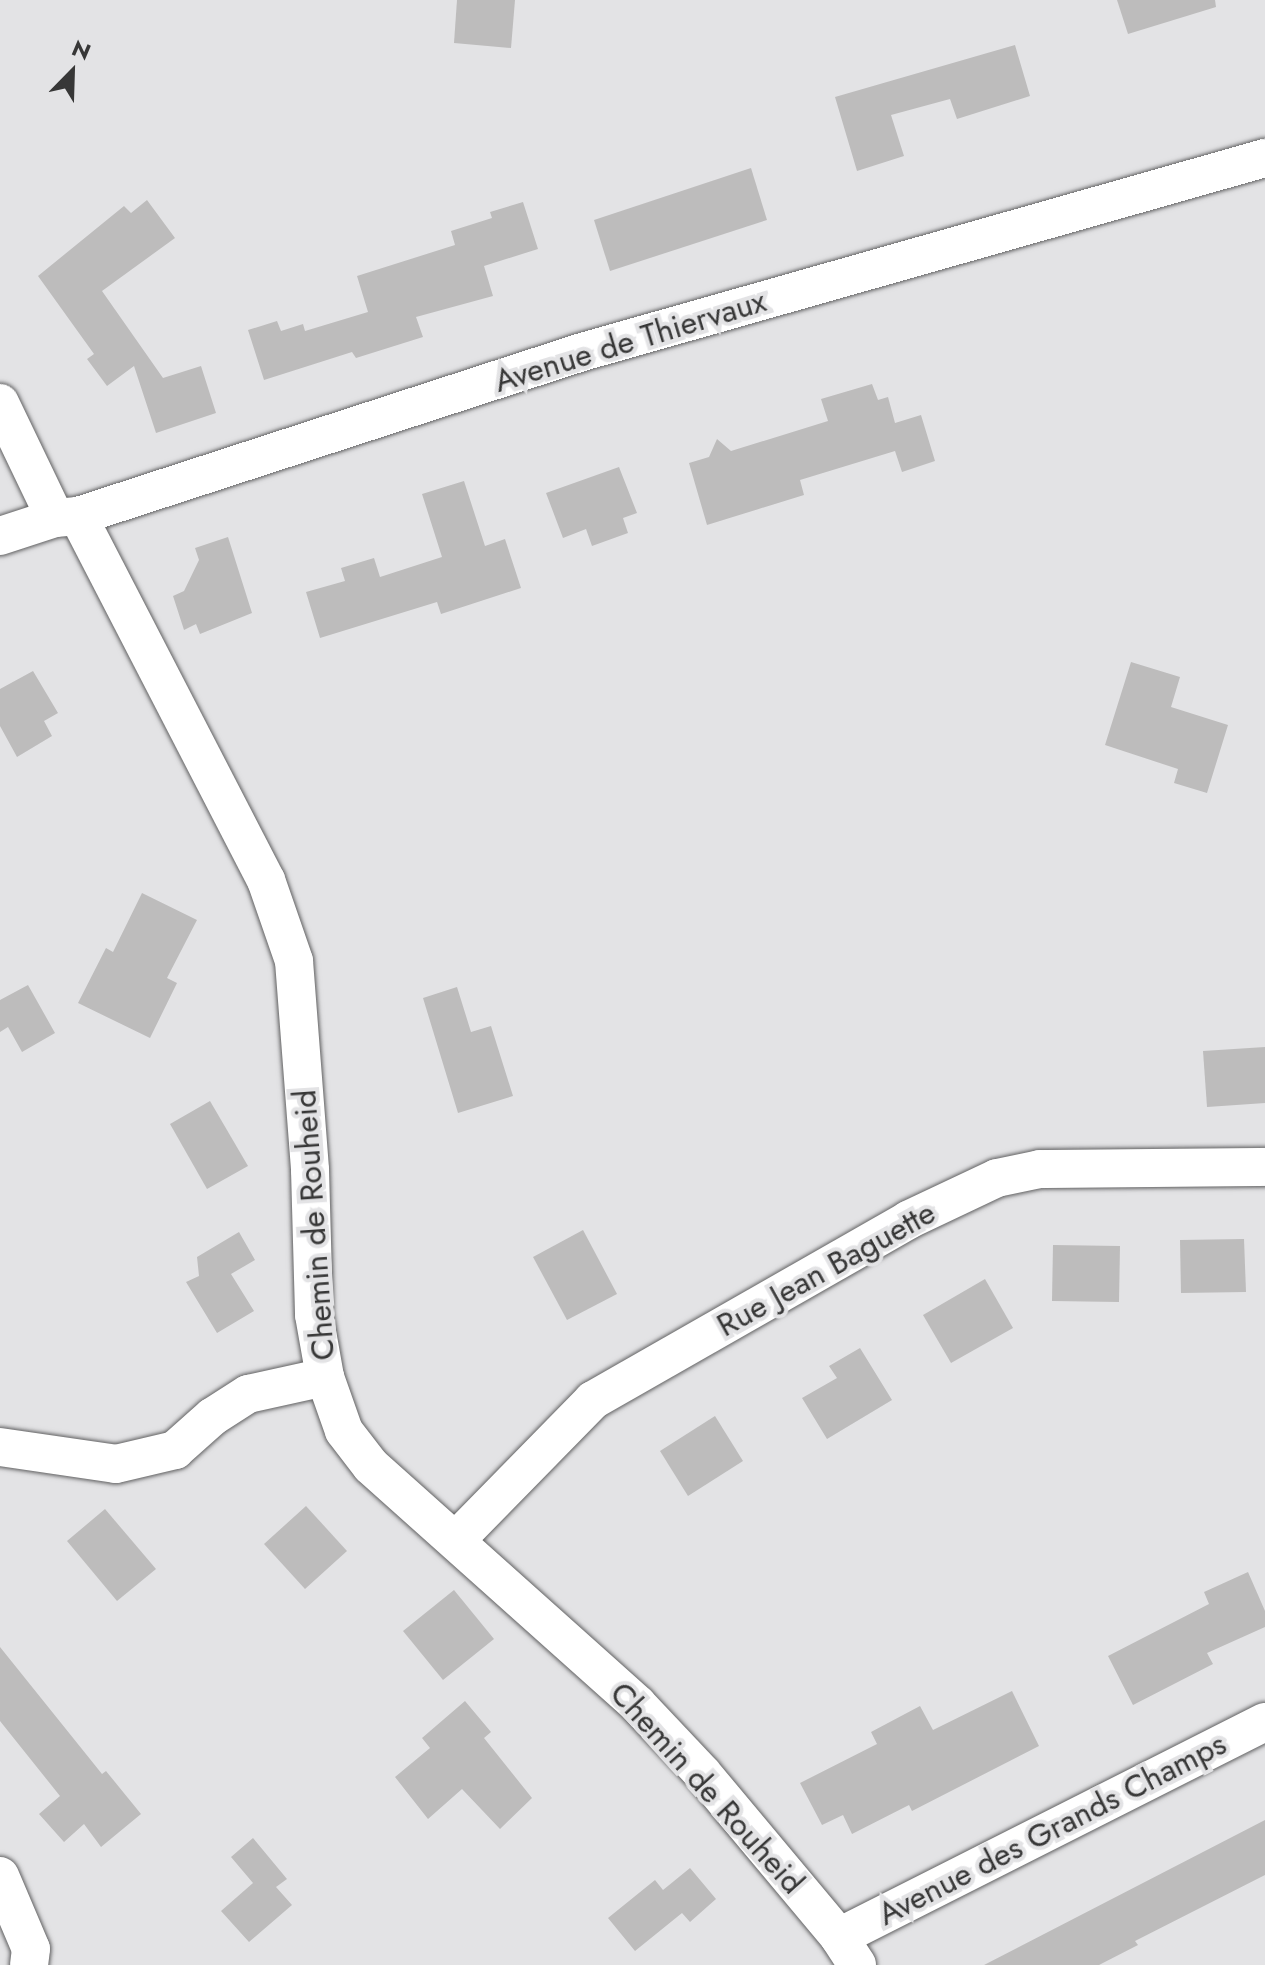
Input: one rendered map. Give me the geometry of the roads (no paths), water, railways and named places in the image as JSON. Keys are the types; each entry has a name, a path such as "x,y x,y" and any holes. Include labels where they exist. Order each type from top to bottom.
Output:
{"street":[{"name":"Avenue de Thiervaux","path":"0,536 582,352 1265,158"},
{"name":"Chemin de Rouheid","path":"0,403 266,880 294,961 310,1170 314,1315 325,1377 344,1431 371,1466 638,1705 702,1773 848,1951"},
{"name":"Rue Jean Baguette","path":"456,1540 593,1400 908,1220 997,1178 1040,1169 1265,1167"},
{"path":"0,1447 116,1464 175,1450 212,1417 248,1394 325,1377"},
{"name":"Avenue des Grands Champs","path":"848,1951 1265,1722"},
{"path":"0,1876 31,1949 29,1965"}]}
